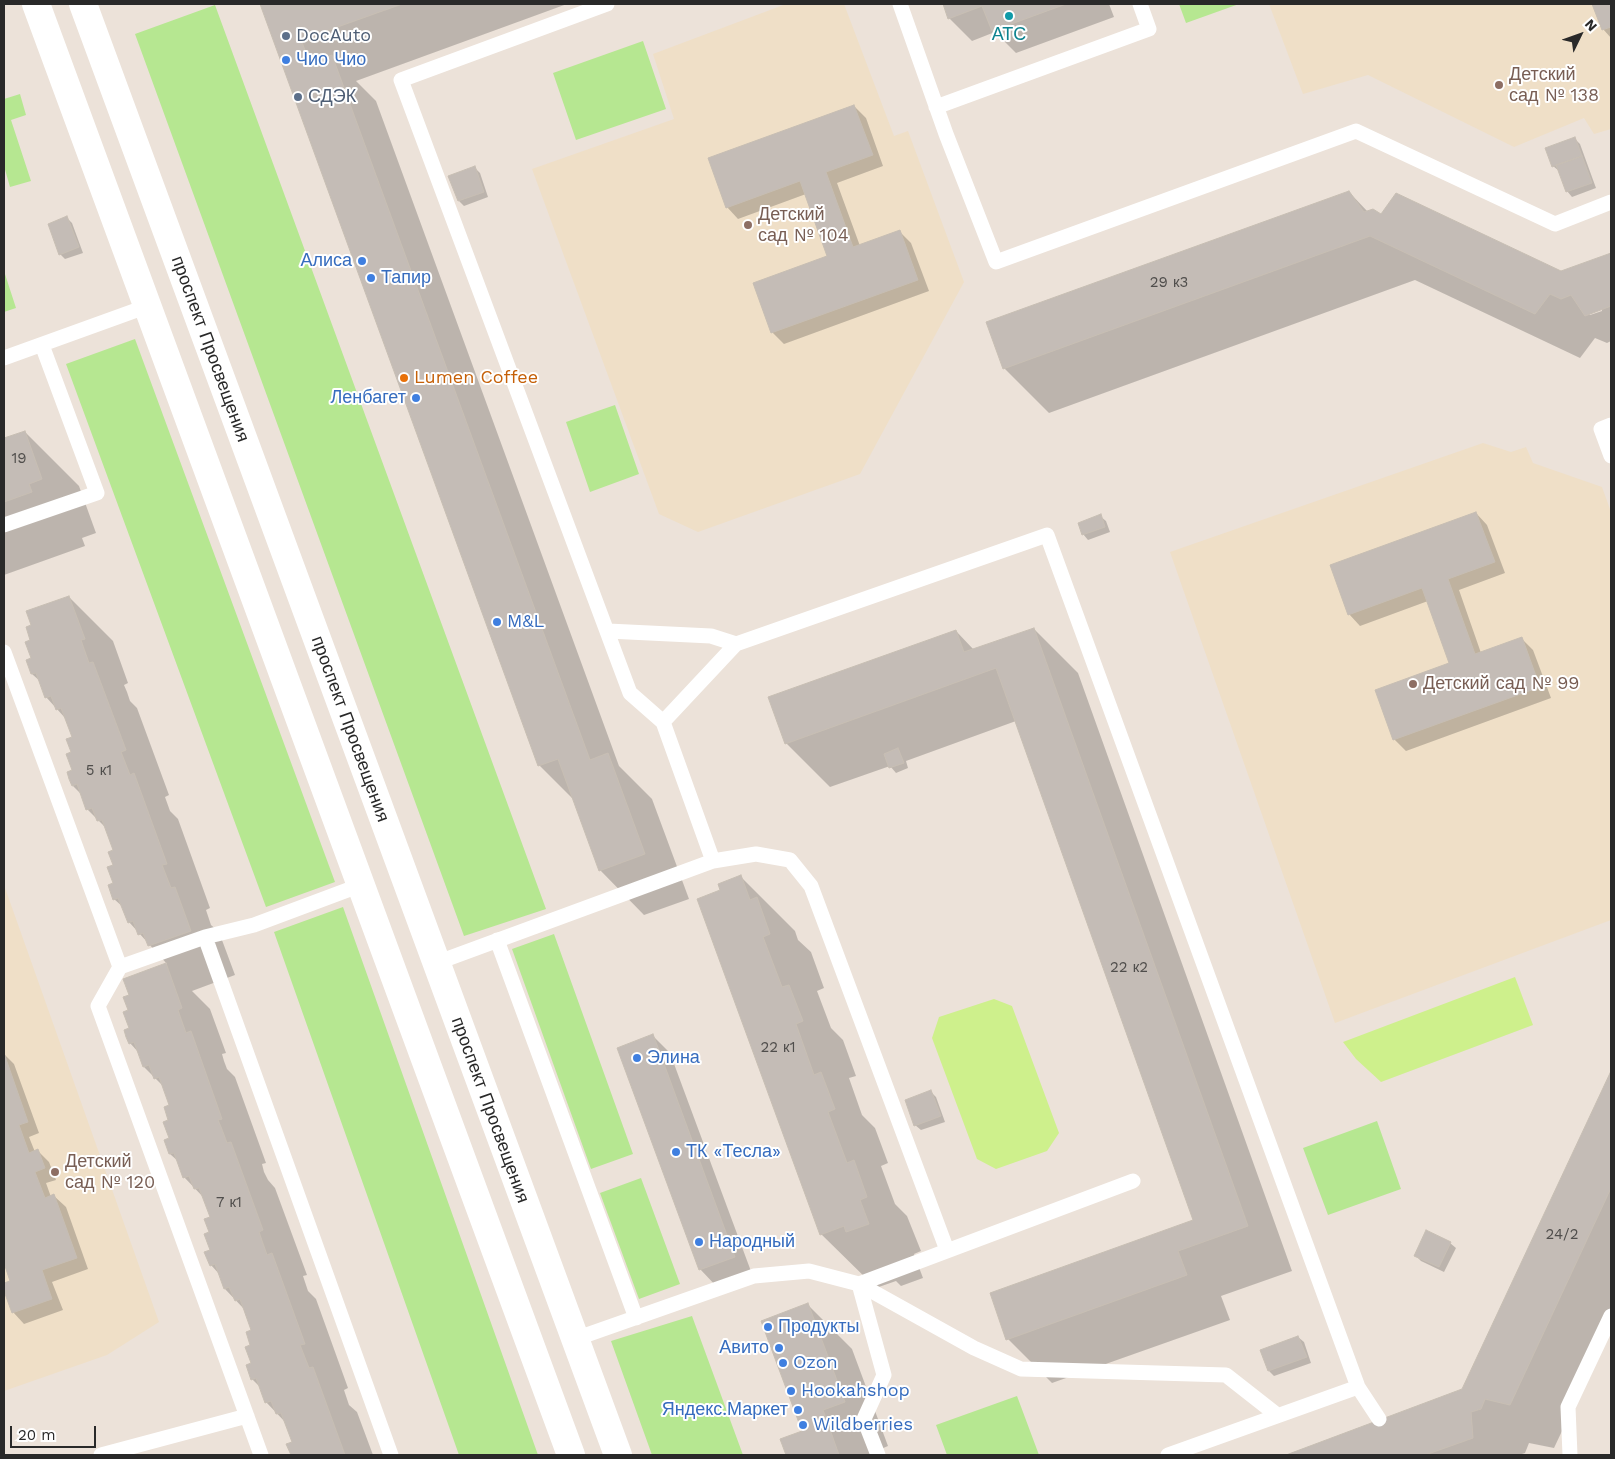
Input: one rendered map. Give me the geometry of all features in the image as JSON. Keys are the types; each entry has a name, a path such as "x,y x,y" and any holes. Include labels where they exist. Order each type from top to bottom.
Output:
{"main road":[{"path":"36,4 571,1455"},
{"name":"проспект Просвещения","path":"83,4 618,1455"}],"lane":[{"path":"607,4 401,80 630,693 663,722 713,861"},
{"path":"900,4 936,107 996,262 1356,132 1555,224 1611,202"},
{"path":"936,107 1148,29 1140,4"},
{"path":"4,358 148,306"},
{"path":"4,525 96,493 42,345"},
{"path":"1611,425 1601,429 1611,456"},
{"path":"663,722 736,644 1047,535 1358,1387 1379,1420"},
{"path":"608,632 711,636 736,644"},
{"path":"4,652 120,968"},
{"path":"436,963 713,861 756,854 790,860 812,886 947,1250"},
{"path":"261,1455 98,1006 120,968 205,937 254,925 361,885"},
{"path":"205,937 391,1455"},
{"path":"497,940 636,1318"},
{"path":"859,1284 1133,1181"},
{"path":"575,1339 754,1276 809,1271 859,1284 974,1348 1021,1369 1226,1374 1277,1415"},
{"path":"859,1284 884,1375 864,1419 878,1455"},
{"path":"1570,1455 1568,1407 1611,1316"},
{"path":"1168,1455 1358,1387"},
{"path":"101,1455 140,1450 247,1416"}],"shaded area":[{"name":"Детский сад № 104","path":"786,4 844,4 894,136 908,131 964,282 860,474 698,532 659,514 532,169 674,119 653,54"},
{"name":"Детский сад № 138","path":"1269,4 1611,4 1611,129 1594,134 1584,118 1514,147 1368,75 1303,94"},
{"name":"Детский сад № 99","path":"1483,443 1511,452 1526,447 1533,463 1602,487 1611,512 1611,920 1335,1023 1170,552"},
{"name":"Детский сад № 120","path":"4,885 159,1322 107,1355 4,1391"}],"green space":[{"path":"1179,4 1239,4 1186,23"},
{"path":"215,5 546,909 464,936 135,34"},
{"path":"643,41 666,109 576,140 553,73"},
{"path":"20,94 26,115 11,120 31,181 10,187 4,166 4,99"},
{"path":"4,271 16,308 4,312"},
{"path":"135,339 335,882 266,907 66,364"},
{"path":"615,405 639,474 590,492 566,422"},
{"path":"343,907 538,1455 459,1455 274,932"},
{"path":"554,934 633,1154 591,1169 512,949"},
{"path":"1515,977 1533,1025 1381,1082 1356,1059 1343,1042"},
{"path":"994,999 1012,1006 1059,1133 1047,1151 996,1169 977,1159 932,1038 939,1017"},
{"path":"1377,1121 1401,1189 1328,1215 1303,1148"},
{"path":"641,1178 680,1284 639,1299 600,1193"},
{"path":"692,1316 743,1455 652,1455 611,1341"},
{"path":"1017,1396 1039,1455 947,1455 936,1425"}],"building":[{"path":"260,4 402,4 301,40 310,63 332,55 590,760 608,753 645,854 599,871 558,759 538,766"},
{"name":"АТС","path":"943,4 1066,4 992,31 982,6 948,19"},
{"path":"1592,4 1611,4 1611,27 1602,30"},
{"path":"854,105 873,155 826,172 853,247 900,230 918,280 771,333 753,283 827,256 800,181 726,208 708,158"},
{"path":"1575,137 1582,156 1552,167 1545,148"},
{"path":"1582,156 1592,183 1566,192 1556,165"},
{"path":"475,166 484,192 458,201 448,176"},
{"path":"1349,191 1364,212 1373,209 1381,214 1396,193 1561,271 1611,253 1611,306 1585,316 1571,295 1561,299 1550,294 1535,314 1370,236 1003,369 986,322"},
{"path":"67,216 79,247 59,255 48,224"},
{"path":"25,431 42,479 29,484 32,492 4,502 4,438"},
{"path":"1476,512 1495,562 1448,579 1475,654 1522,637 1540,687 1393,740 1375,690 1449,663 1422,588 1348,615 1330,565"},
{"path":"1101,514 1105,527 1082,535 1078,523"},
{"path":"69,596 85,639 81,640 89,663 93,662 126,750 121,752 130,775 134,773 167,864 162,865 171,888 175,887 191,931 148,946 143,933 138,935 133,921 128,923 118,898 113,900 108,885 113,883 107,867 113,865 108,852 113,850 102,820 97,821 92,808 86,810 77,784 72,786 69,779 67,772 72,770 66,754 71,752 66,739 72,737 61,708 56,710 51,696 45,698 36,673 31,674 26,660 31,658 25,642 30,640 26,627 31,625 26,611"},
{"path":"1034,628 1248,1226 1178,1251 1187,1275 1006,1340 990,1293 1193,1220 996,668 785,744 768,697 956,630 964,652"},
{"path":"898,748 904,763 889,768 884,754"},
{"path":"741,875 750,900 757,897 770,934 763,937 782,987 789,985 803,1021 796,1024 814,1075 821,1072 835,1109 828,1112 847,1163 854,1160 867,1197 860,1200 869,1224 846,1232 844,1226 820,1235 697,899 720,890 718,884"},
{"path":"166,963 182,1008 178,1010 186,1033 191,1031 222,1119 218,1120 227,1143 231,1142 263,1230 259,1232 267,1255 272,1253 305,1344 300,1345 309,1368 313,1367 345,1455 291,1455 286,1444 292,1442 281,1413 276,1414 271,1401 265,1403 256,1378 251,1380 246,1365 251,1363 245,1347 250,1345 246,1332 251,1330 240,1299 235,1301 229,1287 224,1289 215,1264 210,1266 204,1252 210,1250 204,1234 209,1232 204,1219 210,1217 199,1188 194,1189 189,1176 183,1178 174,1153 169,1154 164,1140 169,1138 163,1122 168,1120 164,1107 169,1105 159,1077 154,1079 149,1065 143,1067 134,1042 129,1044 124,1030 129,1028 123,1012 128,1010 123,997 129,995 123,979"},
{"name":"ТК «Тесла»","path":"653,1034 735,1257 699,1270 617,1048"},
{"path":"4,1053 28,1122 19,1125 29,1153 38,1149 45,1168 35,1172 45,1198 54,1194 77,1258 42,1270 52,1299 12,1313 4,1291 4,1283 10,1281 4,1263"},
{"path":"1611,1071 1611,1188 1510,1405 1485,1399 1481,1409 1471,1412 1473,1438 1425,1455 1286,1455 1462,1389"},
{"path":"931,1090 941,1116 914,1126 905,1100"},
{"path":"1426,1230 1451,1242 1439,1267 1414,1256"},
{"path":"808,1303 845,1402 823,1410 839,1455 786,1455 780,1439 802,1431 761,1321"},
{"path":"1298,1336 1307,1357 1268,1371 1260,1350"}],"place":[{"name":"АТС","path":"1009,16"},
{"name":"DocAuto","path":"286,36"},
{"name":"Чио Чио","path":"286,60"},
{"name":"Детский сад № 138","path":"1499,85"},
{"name":"СДЭК","path":"298,97"},
{"name":"Детский сад № 104","path":"748,225"},
{"name":"Алиса","path":"362,261"},
{"name":"Тапир","path":"371,278"},
{"name":"Lumen Coffee","path":"404,378"},
{"name":"Ленбагет","path":"416,398"},
{"name":"M&L","path":"497,622"},
{"name":"Детский сад № 99","path":"1413,684"},
{"name":"Элина","path":"637,1058"},
{"name":"ТК «Тесла»","path":"676,1152"},
{"name":"Детский сад № 120","path":"55,1172"},
{"name":"Народный","path":"699,1242"},
{"name":"Продукты","path":"768,1327"},
{"name":"Авито","path":"779,1348"},
{"name":"Ozon","path":"783,1363"},
{"name":"Hookahshop","path":"791,1391"},
{"name":"Яндекс.Маркет","path":"798,1410"},
{"name":"Wildberries","path":"803,1425"}]}
